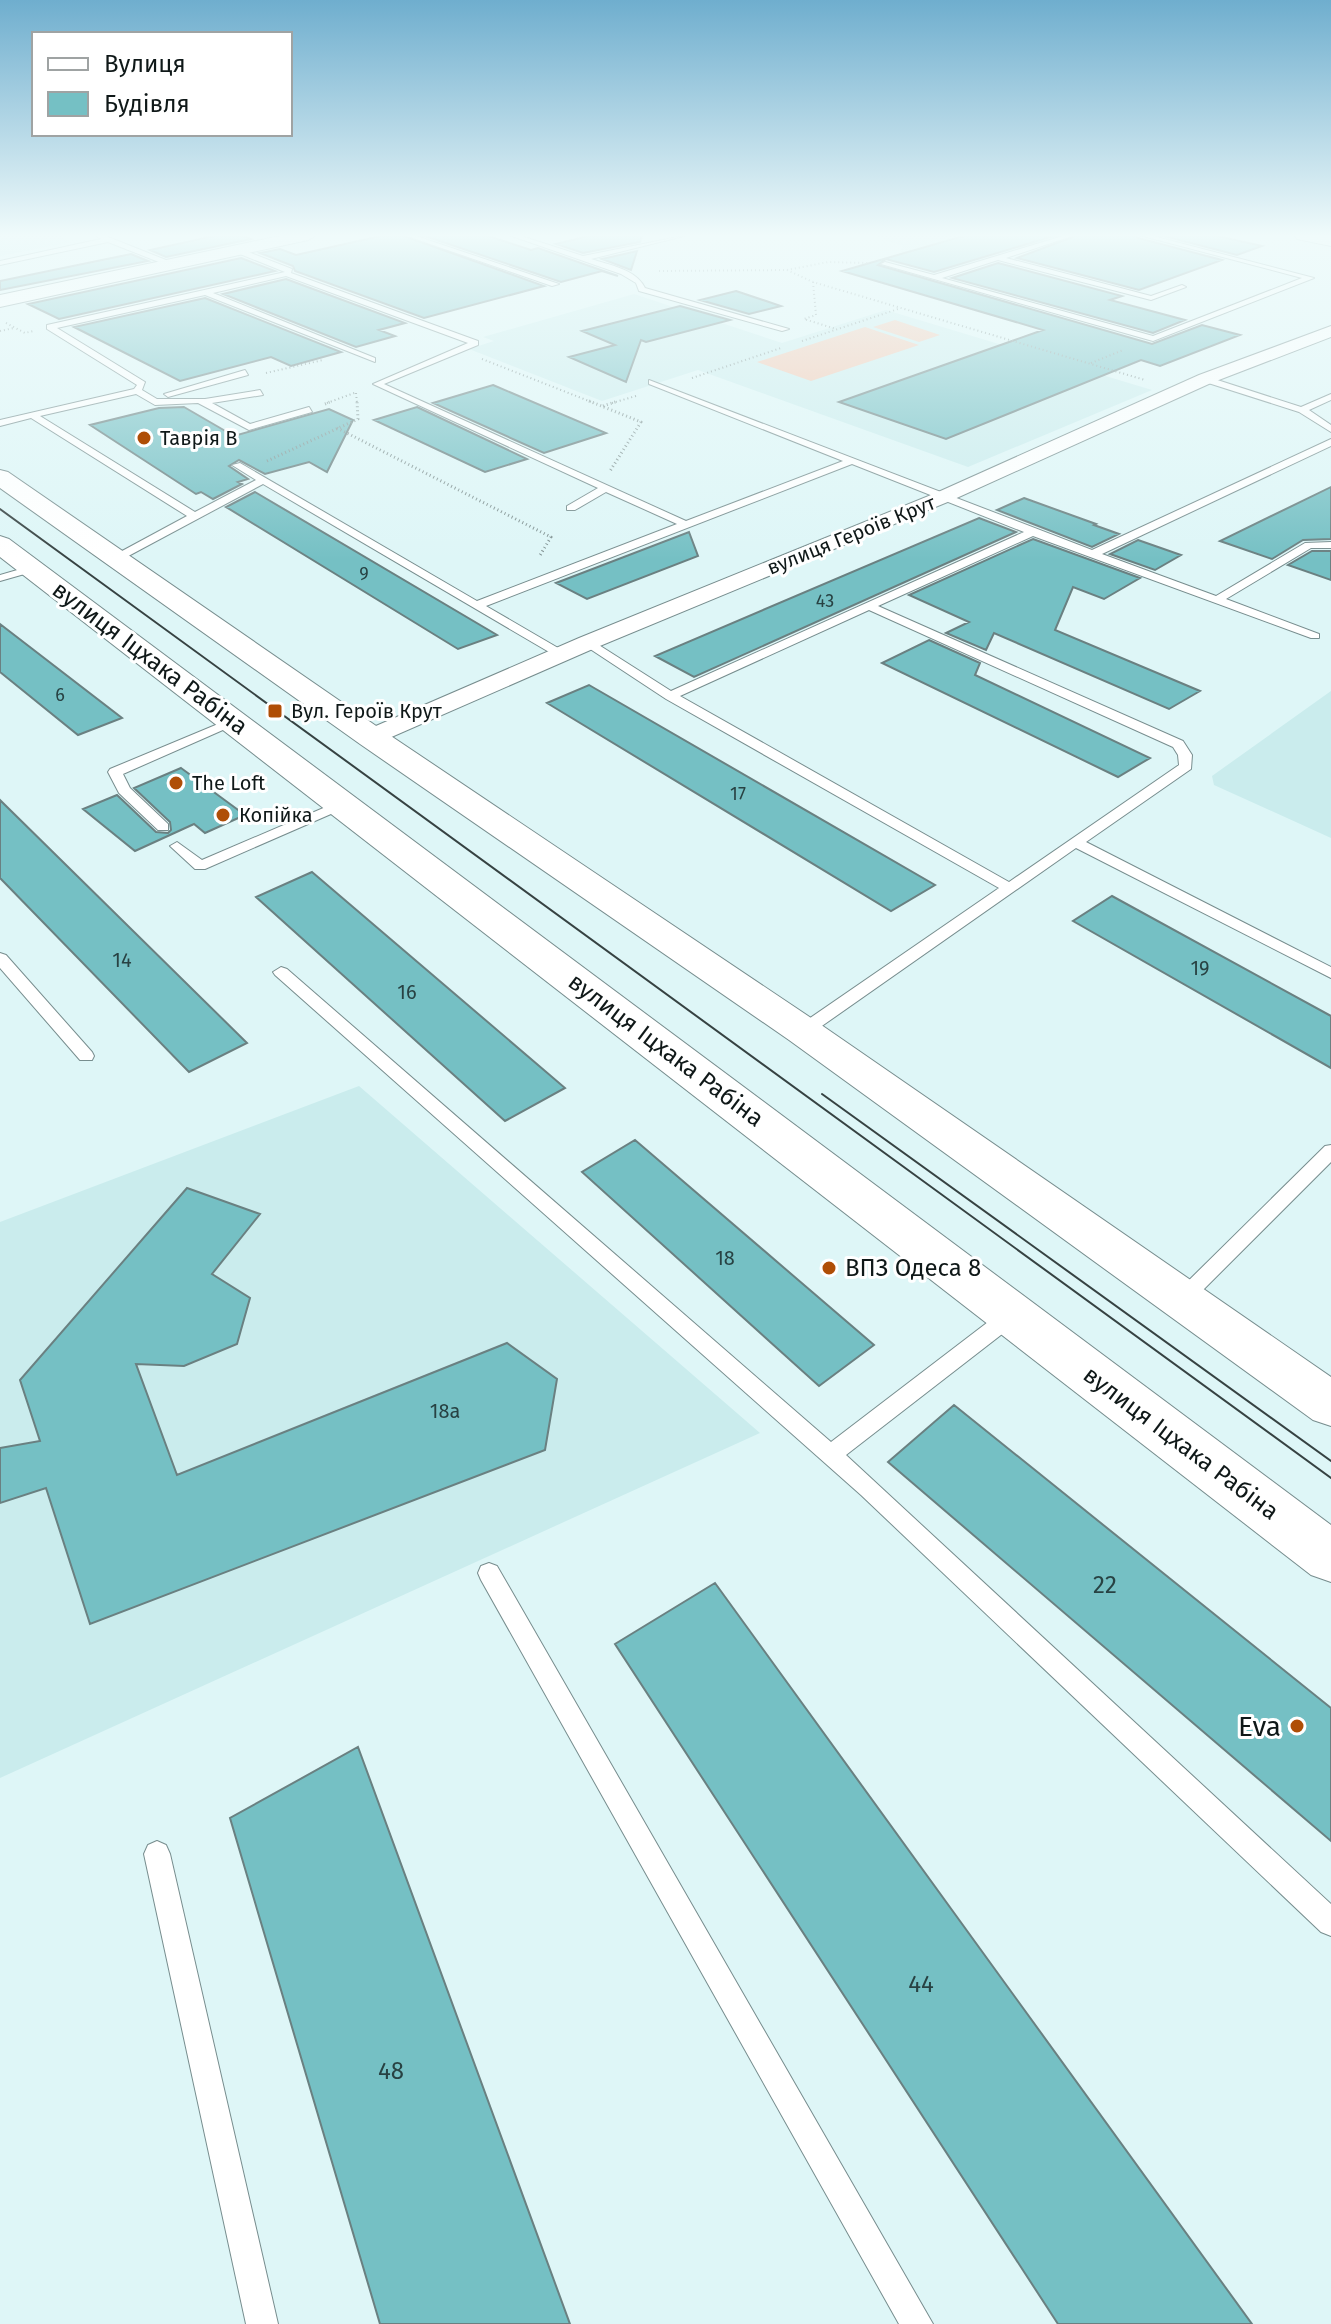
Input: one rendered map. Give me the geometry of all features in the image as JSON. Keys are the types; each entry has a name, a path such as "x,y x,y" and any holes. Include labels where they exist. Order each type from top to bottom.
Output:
{"main road":[{"path":"0,477 371,737 803,1031 1331,1405"},
{"name":"вулиця Іцхака Рабіна","path":"9,561 235,722 1331,1557"}],"street":[{"name":"вулиця Героїв Крут","path":"371,737 587,643 943,497 1205,379 1298,343"}],"lane":[{"path":"77,343 142,384 137,391"},
{"path":"331,343 372,360"},
{"path":"377,384 474,343"},
{"path":"150,398 245,373"},
{"path":"1205,379 1302,410 1331,429"},
{"path":"652,382 1033,532 1315,636"},
{"path":"377,384 687,525"},
{"path":"0,423 137,391 155,402 203,402 260,393"},
{"path":"1302,410 1331,397"},
{"path":"203,402 249,427 309,410"},
{"path":"32,415 195,517"},
{"path":"1093,554 1331,442"},
{"path":"478,605 853,460"},
{"path":"242,468 561,655"},
{"path":"115,559 263,480"},
{"path":"571,508 604,487"},
{"path":"670,696 1033,532"},
{"path":"1217,600 1309,545 1331,545"},
{"path":"803,1031 1186,766 1185,755 1178,744 869,606"},
{"path":"587,643 670,696 1009,888"},
{"path":"163,827 124,790 115,772 235,722"},
{"path":"177,846 200,866 342,804"},
{"path":"1075,842 1331,973"},
{"path":"0,958 86,1056"},
{"path":"281,972 831,1454 1331,1922"},
{"path":"1182,1299 1331,1151"},
{"path":"831,1454 1013,1314"},
{"path":"489,1573 917,2324"},
{"path":"157,1854 262,2324"}],"path":[{"path":"1020,343 1180,390"},
{"path":"603,406 780,348"},
{"path":"458,350 641,422 604,487"},
{"path":"245,373 277,373 352,352"},
{"path":"309,410 377,384"},
{"path":"242,468 358,419 356,393"},
{"path":"337,428 551,537 539,558 564,572"}],"shaded area":[{"path":"486,343 997,343 1152,390 968,467 698,370 602,401 469,349"},
{"path":"814,343 919,345 811,381 757,362"},
{"path":"1331,691 1331,838 1214,785 1212,776"},
{"path":"359,1086 760,1433 0,1778 0,1222"}],"building":[{"path":"106,343 319,343 341,352 291,366 271,357 180,381"},
{"path":"611,343 640,343 626,382 569,357 615,345"},
{"path":"1005,343 1218,343 1160,366 1141,360 946,439 839,402"},
{"path":"493,385 606,433 544,453 433,403"},
{"path":"184,407 234,436 329,409 353,420 327,472 309,462 265,474 239,460 229,466 248,479 213,499 201,492 196,494 90,425 159,408"},
{"path":"417,407 527,459 485,472 374,420"},
{"path":"1331,487 1331,539 1303,540 1272,559 1220,541"},
{"path":"255,492 497,635 458,649 226,507"},
{"path":"1024,498 1119,534 1092,547 997,510"},
{"path":"979,518 1016,532 694,677 655,656"},
{"path":"689,532 698,556 587,599 556,583"},
{"path":"1033,539 1140,578 1104,599 1073,587 1055,630 1200,691 1169,709 994,633 986,650 946,633 969,622 909,595"},
{"path":"1138,540 1181,555 1155,570 1110,554"},
{"path":"1312,551 1331,551 1331,580 1288,565"},
{"path":"0,624 122,718 78,735 0,672"},
{"path":"929,640 980,663 975,675 1150,758 1118,777 882,663"},
{"path":"589,685 935,885 891,911 547,703"},
{"path":"181,768 245,815 205,833 194,824 135,851 83,809 117,795 156,832 168,833 171,830 170,822 134,788"},
{"path":"0,800 247,1043 189,1072 0,878"},
{"path":"312,872 565,1088 505,1121 256,897"},
{"path":"1112,896 1331,1016 1331,1068 1073,921"},
{"path":"635,1140 874,1345 819,1386 582,1172"},
{"path":"187,1188 260,1214 212,1274 250,1298 237,1344 184,1366 136,1364 177,1475 507,1343 557,1379 545,1450 90,1624 46,1488 0,1503 0,1448 40,1441 20,1380"},
{"path":"954,1405 1331,1708 1331,1841 888,1462"},
{"path":"715,1583 1252,2324 1058,2324 615,1644"},
{"path":"358,1747 570,2324 380,2324 230,1818"}],"tram line":[{"path":"0,509 1331,1478"},
{"path":"822,1094 1331,1461"}],"place":[{"name":"Таврія В","path":"144,438"},
{"name":"Вул. Героїв Крут","path":"275,711"},
{"name":"The Loft","path":"176,783"},
{"name":"Копійка","path":"223,815"},
{"name":"ВПЗ Одеса 8","path":"829,1268"},
{"name":"Eva","path":"1297,1726"}]}
